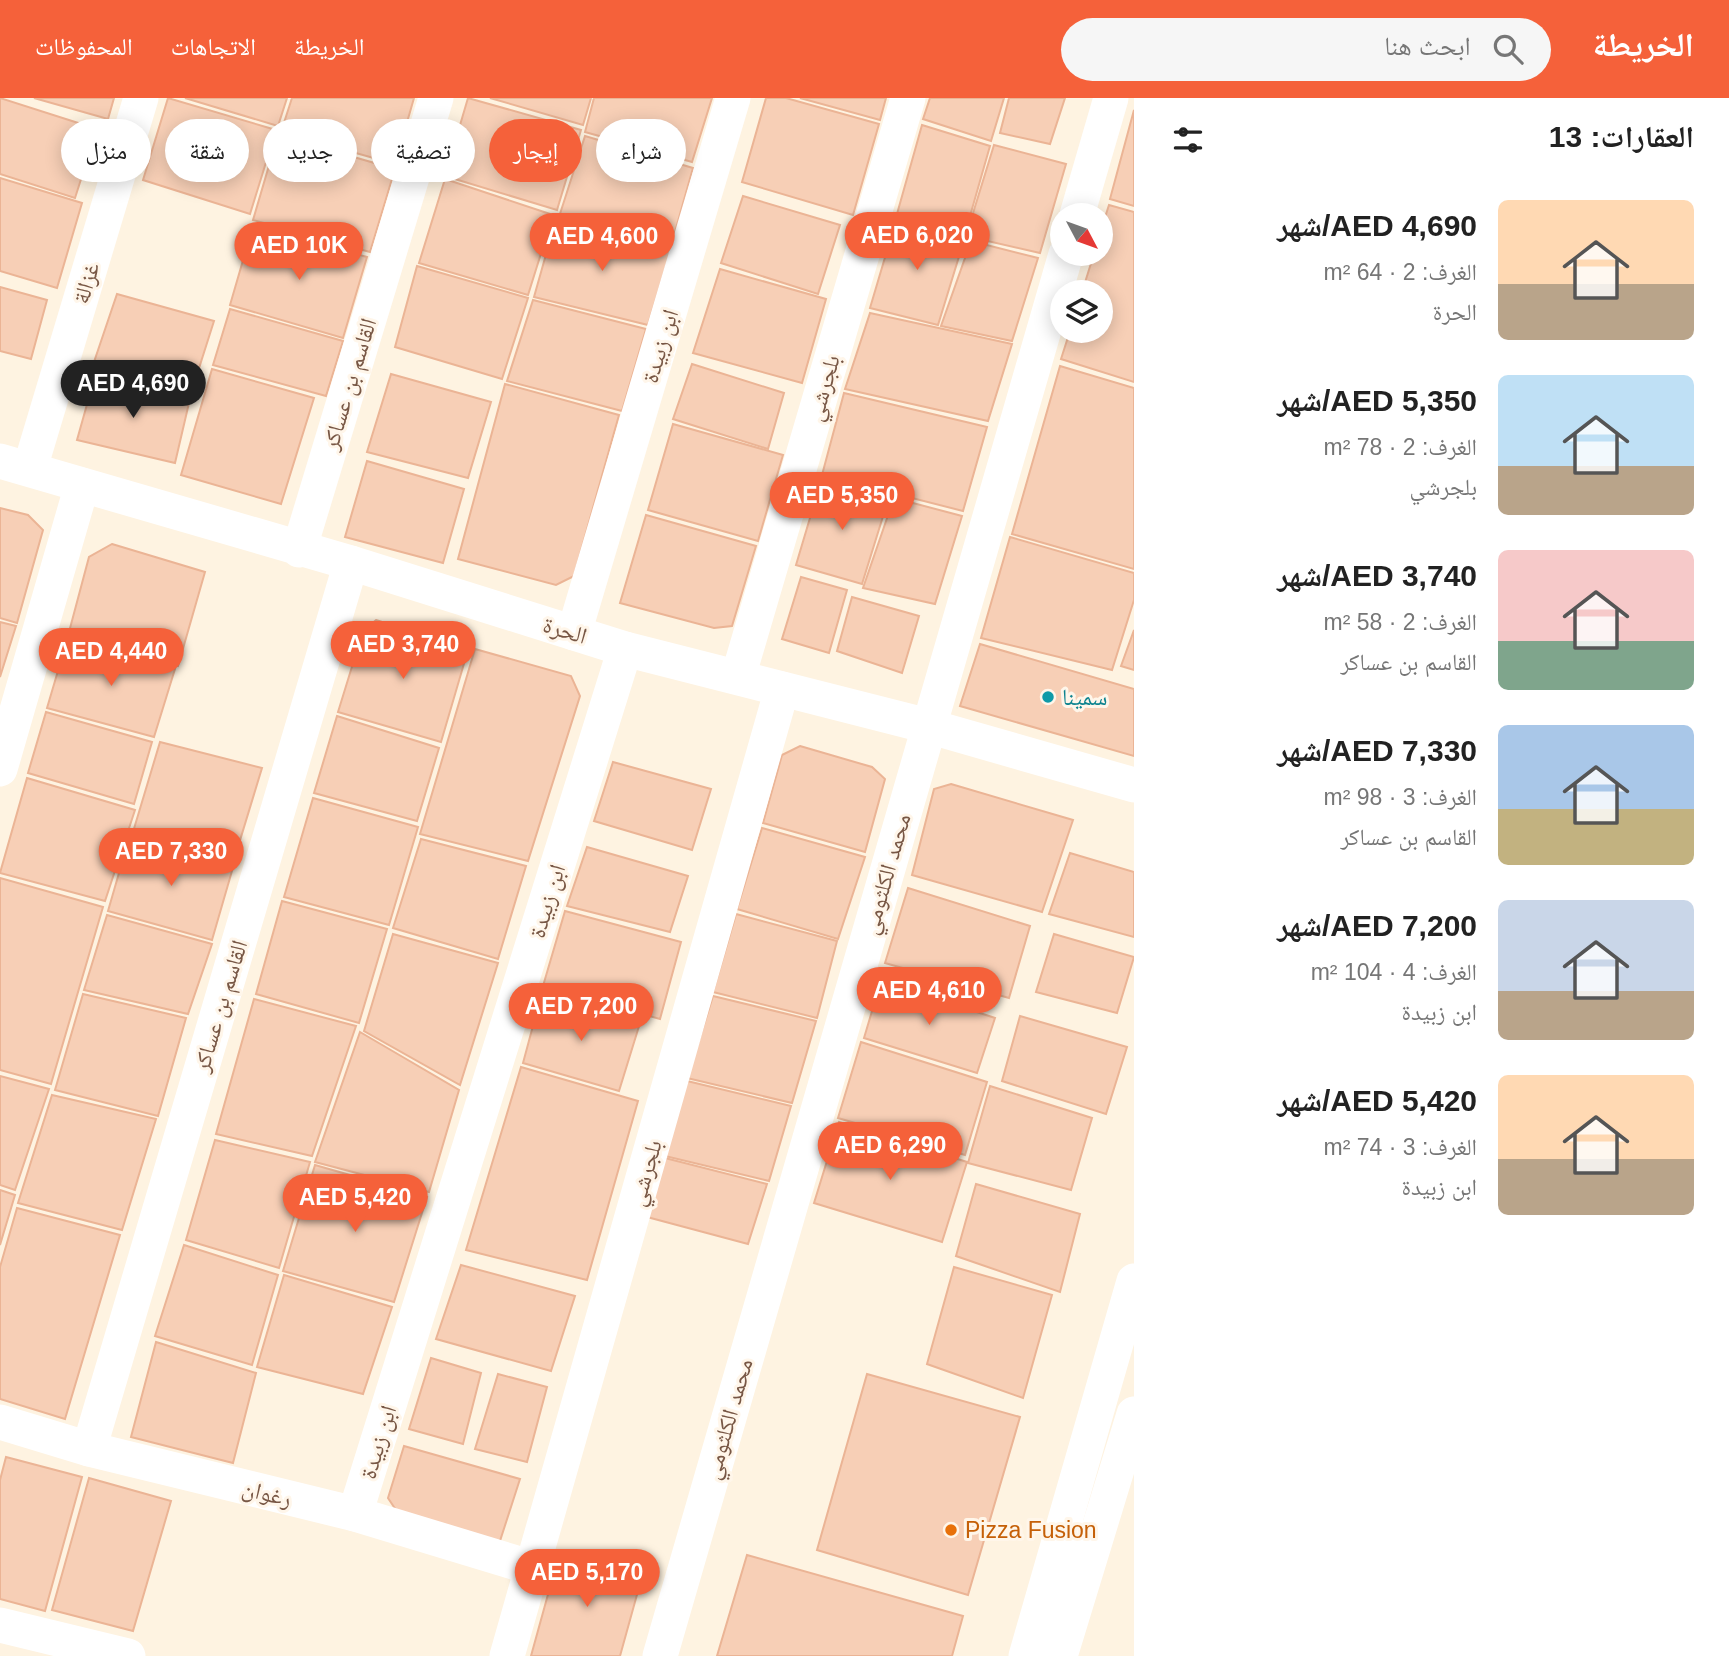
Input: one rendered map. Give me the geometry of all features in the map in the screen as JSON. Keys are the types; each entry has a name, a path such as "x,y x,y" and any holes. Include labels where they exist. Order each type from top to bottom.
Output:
{"street":[{"name":"غزالة","path":"15,465 142,98"},
{"name":"القاسم بن عساكر","path":"299,550 436,98"},
{"name":"ابن زبيدة","path":"574,633 733,98"},
{"name":"بلجرشي","path":"737,677 908,98"},
{"path":"1080,203 1111,98"},
{"name":"محمد الكلثومي","path":"660,1656 1062,266"},
{"name":"الحرة","path":"15,465 351,563 625,649 928,726 1134,785"},
{"path":"0,769 82,485"},
{"name":"القاسم بن عساكر","path":"89,1449 351,563"},
{"name":"ابن زبيدة","path":"355,1514 625,649"},
{"name":"بلجرشي","path":"507,1656 782,689"},
{"path":"1026,1656 1134,1281"},
{"path":"1060,1656 1134,1414"},
{"name":"رغوان","path":"0,1422 89,1449 355,1514 533,1569"},
{"path":"2,1632 128,1656"}],"building":[{"path":"0,98 66,119 61,119 61,182 80,182 75,198 0,174"},
{"path":"34,98 114,98 108,119"},
{"path":"168,98 239,119 165,119 165,182 249,182 249,122 263,126 263,172 250,214 149,182 151,154"},
{"path":"185,98 287,98 280,119 263,119 263,121"},
{"path":"292,98 414,98 408,119 371,119 371,157 357,153 357,119 285,119"},
{"path":"468,98 542,119 489,119 489,182 565,182 557,210 465,182 475,182 475,119 462,119"},
{"path":"490,98 591,98 583,125 582,119 562,119"},
{"path":"594,98 712,98 692,162 686,160 686,119 596,119 596,135 585,132"},
{"path":"766,98 786,98 879,124 853,215 742,182"},
{"path":"800,98 886,98 880,120"},
{"path":"930,98 1004,98 991,141 923,119"},
{"path":"1009,98 1065,98 1050,144 1000,133"},
{"path":"1134,110 1134,206 1110,199"},
{"path":"922,125 990,146 966,230 897,214"},
{"path":"585,136 596,139 596,182 686,182 686,166 693,168 671,246 559,217 570,182 582,182 582,145"},
{"path":"994,145 1066,164 1055,203 1050,203 1050,219 1040,253 966,236"},
{"path":"357,158 371,162 371,182 391,182 370,252 253,220 264,182 357,182"},
{"path":"0,178 82,203 57,288 0,271"},
{"path":"444,182 454,182 553,215 528,295 419,263"},
{"path":"743,196 840,225 818,294 721,263"},
{"path":"1113,206 1134,212 1134,382 1061,359 1066,343 1113,343 1113,280 1086,280 1090,266 1113,266"},
{"path":"897,217 965,237 938,325 870,308"},
{"path":"556,219 671,250 648,325 534,297"},
{"path":"253,226 367,257 343,338 230,305"},
{"path":"971,241 1038,258 1012,341 941,326"},
{"path":"417,266 528,298 502,379 395,347"},
{"path":"720,269 826,299 802,383 693,353"},
{"path":"0,287 47,300 31,359 0,351"},
{"path":"117,294 214,321 193,387 94,362"},
{"path":"533,300 646,329 622,411 507,381"},
{"path":"230,309 343,341 326,396 213,365"},
{"path":"870,313 1012,344 988,421 845,389"},
{"path":"692,364 784,393 768,449 673,419"},
{"path":"1060,366 1134,388 1134,569 1012,534"},
{"path":"212,369 314,398 281,504 181,475"},
{"path":"391,374 491,402 468,478 367,452"},
{"path":"95,376 189,403 175,463 77,440"},
{"path":"505,384 619,415 574,576 556,585 458,559"},
{"path":"844,393 987,427 963,511 822,475"},
{"path":"673,424 783,455 758,541 648,510"},
{"path":"367,461 464,489 443,563 345,537"},
{"path":"821,481 889,497 862,584 796,565"},
{"path":"894,498 962,516 935,604 863,588"},
{"path":"0,508 28,515 43,530 17,623 0,618"},
{"path":"646,515 756,546 732,626 714,628 620,603"},
{"path":"1010,537 1134,573 1134,600 1112,670 981,638"},
{"path":"112,544 205,572 178,666 69,632 89,557"},
{"path":"801,577 847,590 829,653 782,639"},
{"path":"852,597 919,616 902,673 837,651"},
{"path":"376,620 468,650 441,742 338,712 363,631"},
{"path":"0,622 16,626 0,677"},
{"path":"1134,630 1134,670 1121,666"},
{"path":"68,637 175,669 154,737 47,708"},
{"name":"سمينا","path":"980,644 1134,689 1134,756 960,706"},
{"path":"475,649 571,676 580,696 528,861 420,834"},
{"path":"46,712 152,742 134,804 28,773"},
{"path":"337,716 439,748 417,821 314,793"},
{"path":"160,742 262,768 234,860 133,832"},
{"path":"800,746 872,767 885,779 865,852 763,823 782,755"},
{"path":"613,762 711,789 692,850 594,821"},
{"path":"27,778 135,810 105,901 0,873"},
{"path":"951,784 1073,820 1042,912 912,875 934,789"},
{"path":"313,798 418,827 389,925 284,897"},
{"path":"762,828 865,857 838,939 737,909"},
{"path":"130,835 234,864 212,940 108,911"},
{"path":"421,839 526,866 498,959 393,928"},
{"path":"587,847 688,876 670,932 567,906"},
{"path":"1070,853 1134,872 1134,937 1049,914"},
{"path":"0,878 103,907 51,1084 0,1070"},
{"path":"908,888 1030,926 1009,998 885,963"},
{"path":"282,901 387,929 359,1023 256,994"},
{"path":"565,911 681,942 660,1019 543,986"},
{"path":"736,914 837,941 817,1018 713,992"},
{"path":"107,915 212,944 188,1014 84,990"},
{"path":"393,934 498,963 460,1085 364,1031"},
{"path":"1054,934 1134,957 1117,1013 1036,992"},
{"path":"881,981 995,1018 977,1073 864,1038"},
{"path":"83,994 186,1018 158,1116 55,1090"},
{"path":"541,996 640,1023 619,1091 523,1063"},
{"path":"713,996 816,1021 792,1103 687,1078"},
{"path":"254,999 356,1026 312,1156 216,1134"},
{"path":"1020,1016 1127,1047 1106,1114 1002,1081"},
{"path":"360,1032 459,1090 429,1192 315,1162"},
{"path":"861,1042 987,1082 965,1155 838,1118"},
{"path":"521,1067 638,1101 587,1280 466,1250"},
{"path":"0,1076 49,1089 15,1190 0,1185"},
{"path":"687,1081 791,1106 769,1181 665,1156"},
{"path":"990,1086 1092,1118 1071,1190 968,1163"},
{"path":"52,1095 156,1119 122,1230 18,1203"},
{"path":"839,1122 967,1162 942,1242 814,1203"},
{"path":"215,1140 310,1162 279,1268 186,1240"},
{"path":"665,1158 767,1184 748,1244 647,1217"},
{"path":"315,1165 427,1197 394,1302 283,1271"},
{"path":"976,1184 1080,1214 1060,1292 956,1256"},
{"path":"0,1190 15,1195 0,1245"},
{"path":"17,1208 120,1235 65,1419 0,1399 0,1267"},
{"path":"184,1245 278,1275 252,1365 155,1336"},
{"path":"461,1265 575,1296 551,1371 436,1339"},
{"path":"954,1267 1052,1295 1023,1398 927,1364"},
{"path":"284,1275 392,1307 363,1394 257,1367"},
{"path":"156,1342 256,1373 233,1463 131,1437"},
{"path":"431,1358 481,1373 463,1444 409,1429"},
{"path":"498,1374 547,1387 527,1462 475,1449"},
{"path":"867,1374 1020,1417 968,1595 817,1550"},
{"path":"404,1446 520,1479 499,1544 400,1516 388,1498"},
{"path":"6,1457 82,1477 45,1611 0,1599 0,1480"},
{"path":"89,1478 171,1501 133,1631 52,1610"},
{"path":"560,1551 643,1573 620,1656 531,1656"},
{"path":"747,1555 963,1616 952,1656 717,1656"}],"place":[{"name":"سمينا","path":"1048,697"},
{"name":"Pizza Fusion","path":"951,1530"}]}
